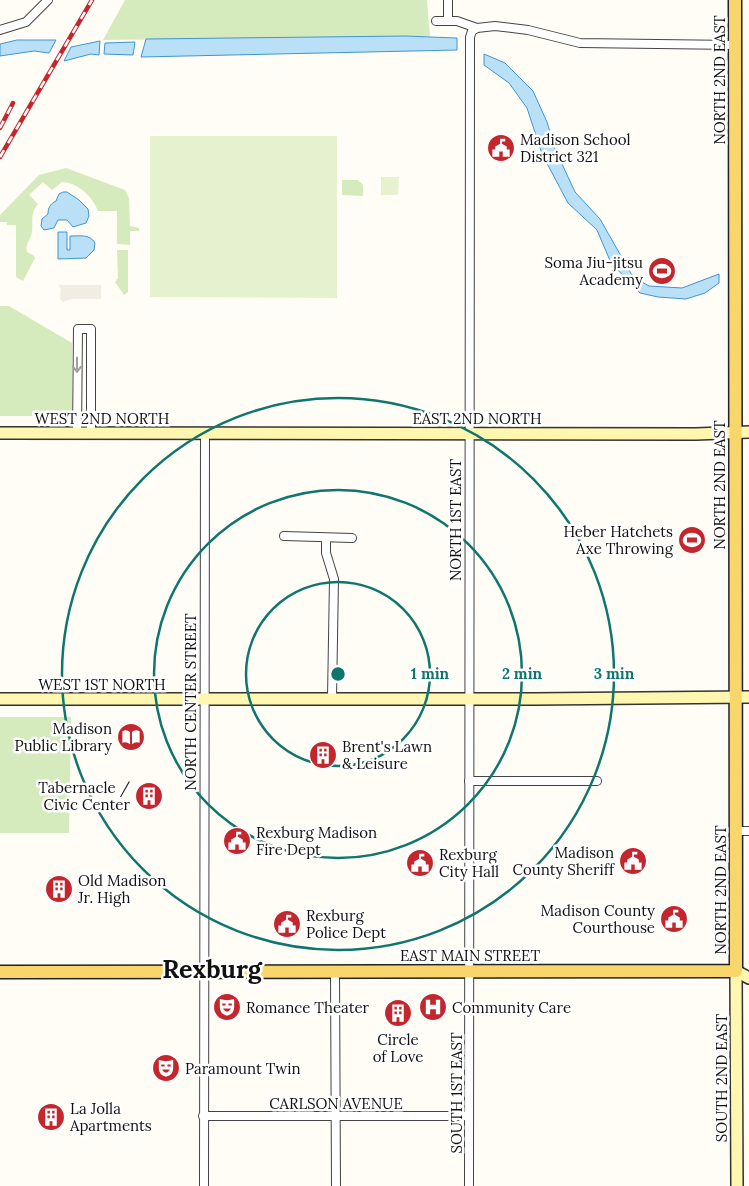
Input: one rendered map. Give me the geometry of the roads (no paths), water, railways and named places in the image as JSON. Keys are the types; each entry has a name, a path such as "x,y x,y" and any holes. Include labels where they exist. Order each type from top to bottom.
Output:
{"main road":[{"name":"NORTH 2ND EAST","path":"735,0 736,970"},
{"name":"EAST 2ND NORTH","path":"205,432 749,432"},
{"name":"WEST 2ND NORTH","path":"0,433 205,432"},
{"name":"WEST 1ST NORTH","path":"0,699 749,697"},
{"name":"EAST MAIN STREET","path":"0,972 736,970 749,965"},
{"path":"736,970 749,978"},
{"name":"SOUTH 2ND EAST","path":"736,970 736,1186"}],"street":[{"path":"0,30 26,22 48,0"},
{"path":"448,0 448,20"},
{"path":"436,21 448,20 477,28 505,26 580,43 735,45"},
{"name":"NORTH 1ST EAST","path":"470,971 470,37 472,31 477,28"},
{"path":"77,433 78,330 91,330 91,433"},
{"name":"NORTH CENTER STREET","path":"204,1186 205,432"},
{"path":"284,536 352,538"},
{"path":"326,538 326,552 334,578 332,698"},
{"path":"469,781 597,781"},
{"path":"736,831 749,830"},
{"path":"335,971 336,1186"},
{"name":"SOUTH 1ST EAST","path":"469,1186 470,971"},
{"name":"CARLSON AVENUE","path":"203,1116 469,1116"}],"water":[{"path":"405,36 457,38 457,50 141,57 146,39"},
{"path":"17,40 56,40 49,53 34,51 0,56 0,44"},
{"path":"100,41 99,55 91,54 64,61 71,47"},
{"path":"135,42 133,55 104,54 105,43"},
{"path":"484,54 505,63 533,91 547,122 555,149 575,192 600,219 633,277 649,286 682,288 719,274 719,283 705,293 686,299 658,297 640,293 611,263 597,230 568,203 542,154 527,108 509,83 484,65"},
{"path":"67,192 79,200 88,209 89,216 86,223 73,227 67,220 58,220 54,228 44,230 41,226 42,219 48,214 50,206 56,201 59,194"},
{"path":"58,232 67,232 67,250 70,250 70,236 84,236 93,240 95,243 94,250 86,258 58,259"}],"railway":[{"path":"0,157 92,0"},
{"path":"0,128 13,103"}],"place":[{"name":"Madison School District 321","path":"501,148"},
{"name":"Soma Jiu-jitsu Academy","path":"662,271"},
{"name":"Heber Hatchets Axe Throwing","path":"692,540"},
{"name":"Madison Public Library","path":"131,737"},
{"name":"Brent's Lawn & Leisure","path":"323,755"},
{"name":"Tabernacle / Civic Center","path":"149,796"},
{"name":"Rexburg Madison Fire Dept","path":"237,841"},
{"name":"Madison County Sheriff","path":"633,861"},
{"name":"Rexburg City Hall","path":"420,863"},
{"name":"Old Madison Jr. High","path":"59,889"},
{"name":"Madison County Courthouse","path":"674,919"},
{"name":"Rexburg Police Dept","path":"287,924"},
{"name":"Romance Theater","path":"227,1007"},
{"name":"Community Care","path":"433,1007"},
{"name":"Circle of Love","path":"398,1013"},
{"name":"Paramount Twin","path":"166,1068"},
{"name":"La Jolla Apartments","path":"51,1117"}],"district":[{"name":"Rexburg","path":"212,969"}]}
